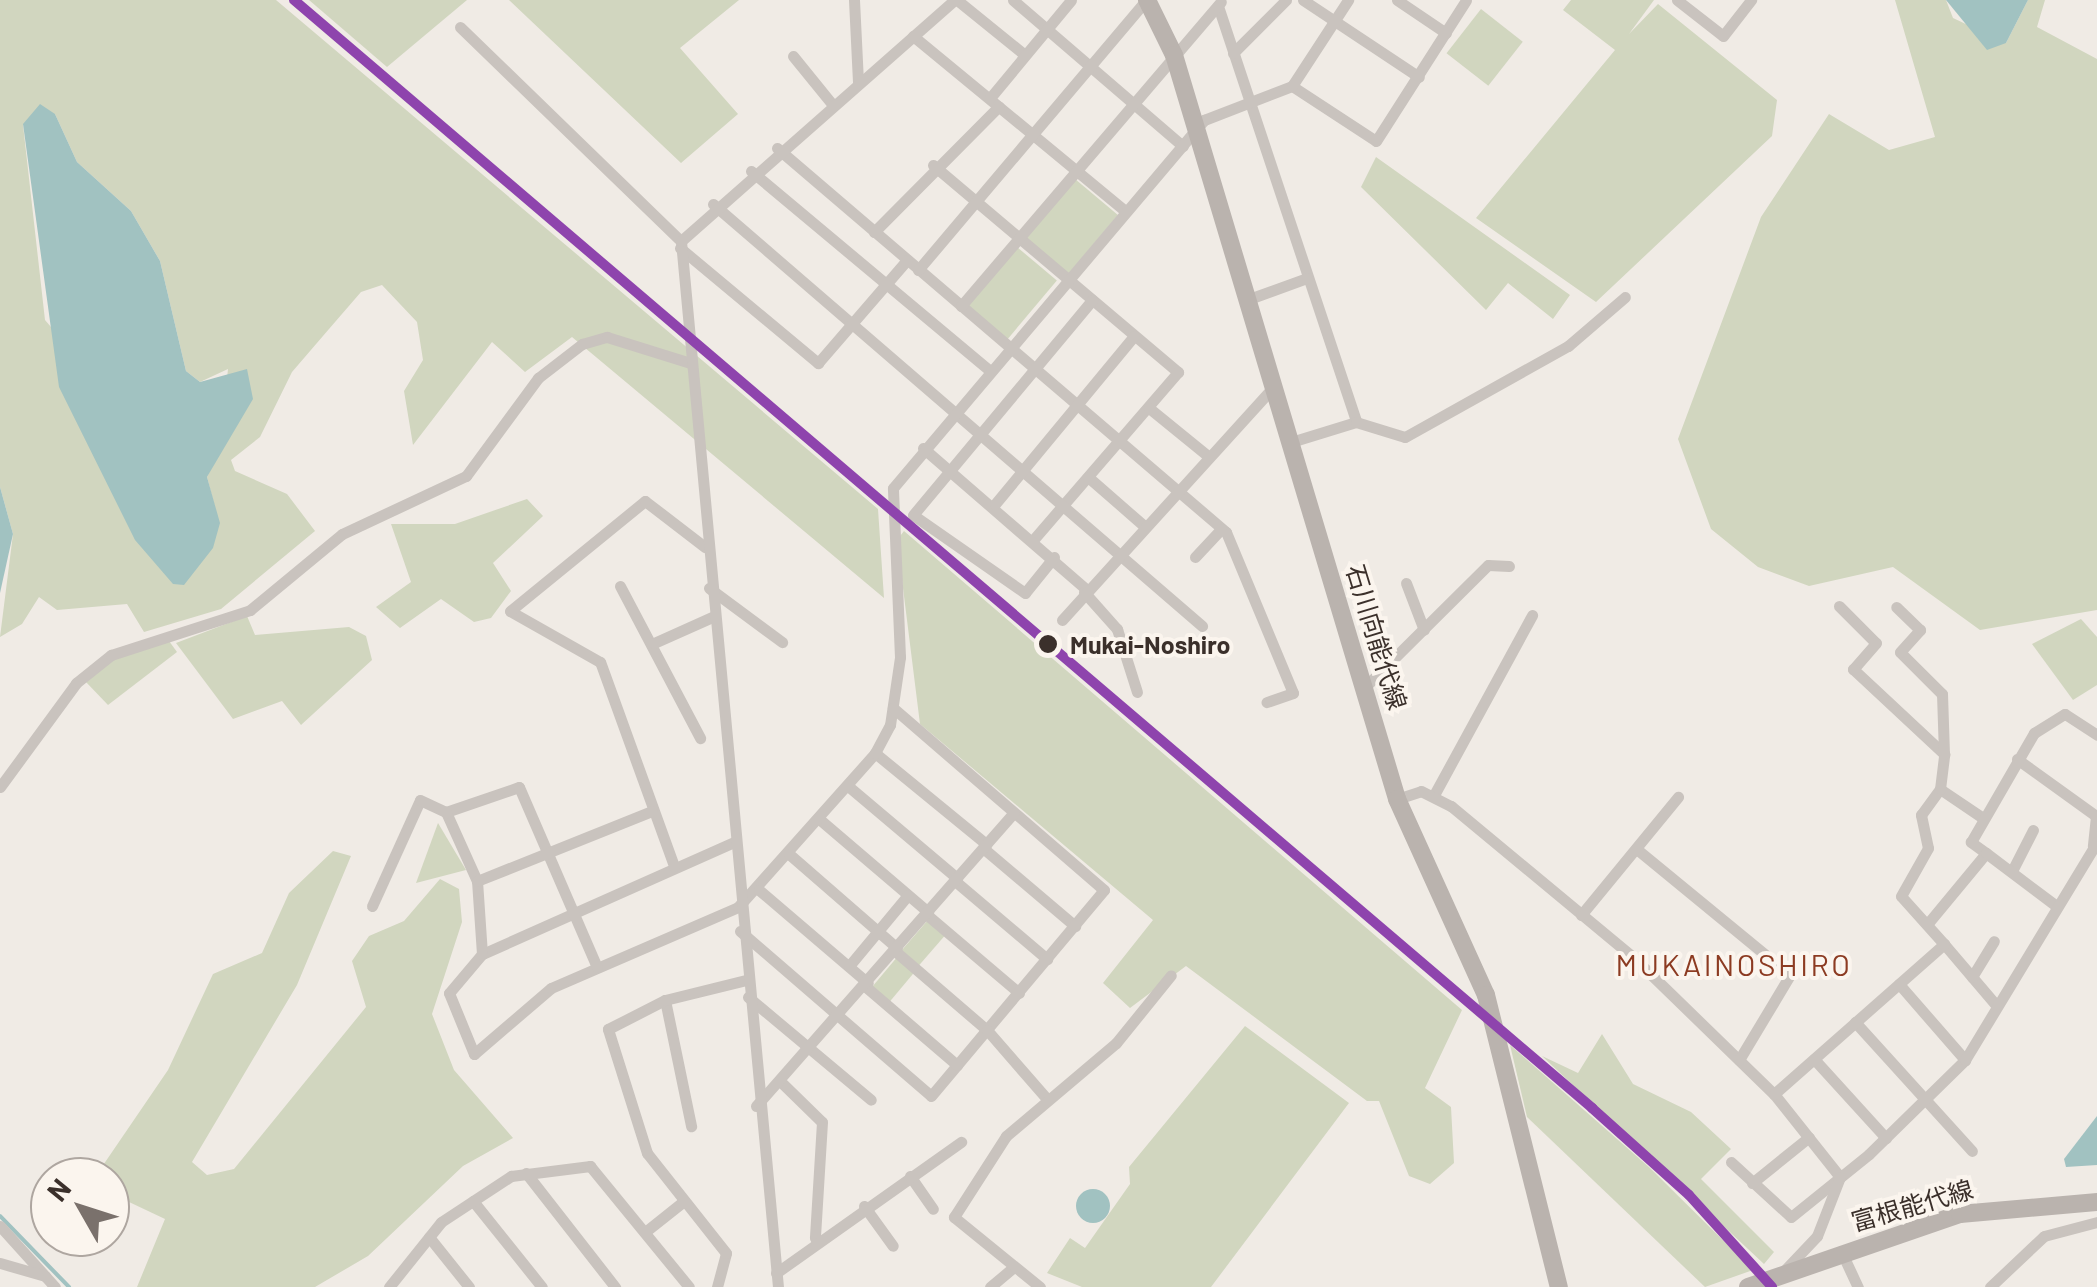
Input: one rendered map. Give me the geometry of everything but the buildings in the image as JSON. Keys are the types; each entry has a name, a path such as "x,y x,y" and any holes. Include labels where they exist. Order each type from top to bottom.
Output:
{"main road":[{"name":"石川向能代線","path":"1146,0 1174,55 1397,799 1486,995 1558,1287"},
{"name":"富根能代線","path":"1748,1287 1960,1214 2097,1202"}],"street":[{"path":"854,0 858,82"},
{"path":"1013,0 1183,146"},
{"path":"874,232 933,165 948,165 1026,55 1071,0"},
{"path":"918,270 1146,0"},
{"path":"1233,52 1286,0"},
{"path":"1302,0 1418,77"},
{"path":"734,842 482,954 448,994 474,1054 551,988 738,907 759,890 848,786 876,752 893,708 900,657 888,508 924,448 1204,120 1292,86 1348,0"},
{"path":"1397,0 1446,32"},
{"path":"1292,86 1376,141 1466,0"},
{"path":"1677,0 1723,36 1752,0"},
{"path":"778,1287 738,930 734,842 687,362 681,245 713,204 914,36 950,1 1026,55"},
{"path":"961,306 1220,3"},
{"path":"1220,3 1356,422"},
{"path":"460,27 681,245 818,363 907,260"},
{"path":"914,36 1126,212"},
{"path":"792,56 832,104"},
{"path":"778,148 1221,528 1293,693 1267,702"},
{"path":"933,165 1178,372 1034,540"},
{"path":"751,171 990,371"},
{"path":"713,204 1202,626"},
{"path":"1249,299 1307,278"},
{"path":"1291,442 1356,422 1406,437 1568,346 1625,297"},
{"path":"1054,557 1025,593 935,534 913,514 1092,300"},
{"path":"0,787 76,684 111,654 250,610 342,534 466,476 538,378 582,344 608,336 687,362"},
{"path":"994,504 1134,336"},
{"path":"1062,620 1143,525 1274,386"},
{"path":"1149,408 1208,456"},
{"path":"924,448 1054,557 1085,591 1117,629 1137,692"},
{"path":"1088,477 1143,525"},
{"path":"674,866 600,662 510,610 644,501 705,546"},
{"path":"1196,557 1221,528"},
{"path":"1365,688 1488,565 1509,566"},
{"path":"1406,583 1424,630"},
{"path":"620,586 654,644 700,738"},
{"path":"710,588 782,642"},
{"path":"1839,606 1876,643 1853,669 1944,754"},
{"path":"1896,606 1920,630 1900,652 1942,694 1944,754 1940,789 1921,816 1928,848 1901,896 1929,922 1996,1005"},
{"path":"1434,795 1532,614"},
{"path":"654,644 712,617"},
{"path":"1117,629 1131,636"},
{"path":"738,930 931,1096 1104,890 893,708"},
{"path":"2056,905 1971,842 2034,733 2064,714 2097,735"},
{"path":"876,752 1074,926"},
{"path":"1731,1162 1791,1218 1886,1138 1965,1060 2095,844 2096,816 2017,759"},
{"path":"848,786 1047,959"},
{"path":"446,812 519,787 598,967"},
{"path":"1940,789 1984,818"},
{"path":"1397,799 1434,795 1580,915 1774,1094 1840,1178"},
{"path":"1580,915 1639,851 1678,797"},
{"path":"372,906 420,800 446,812 477,881 482,954"},
{"path":"477,881 549,858 652,812"},
{"path":"756,1106 782,1084 1013,812"},
{"path":"818,818 1019,994"},
{"path":"2012,871 2033,830"},
{"path":"1639,851 1790,975 1739,1060"},
{"path":"1929,922 1986,853"},
{"path":"789,854 987,1030 1048,1099"},
{"path":"759,890 958,1065"},
{"path":"848,966 908,895"},
{"path":"1972,978 1994,941"},
{"path":"1774,1094 1944,944"},
{"path":"1040,1287 954,1217 1006,1136 1116,1042 1171,976"},
{"path":"718,1287 726,1254 647,1153 608,1029 665,1000 746,980"},
{"path":"1898,984 1965,1060"},
{"path":"748,997 871,1100"},
{"path":"665,1000 692,1126"},
{"path":"1855,1022 1972,1151"},
{"path":"1814,1059 1886,1138"},
{"path":"782,1084 822,1122 815,1238"},
{"path":"1752,1183 1810,1138"},
{"path":"776,1273 815,1238 961,1142"},
{"path":"393,1286 428,1238 474,1201 526,1173 590,1166 689,1287"},
{"path":"526,1173 614,1287"},
{"path":"910,1176 932,1209"},
{"path":"1781,1274 1818,1236 1840,1178"},
{"path":"645,1232 684,1200"},
{"path":"474,1201 542,1287"},
{"path":"864,1206 893,1246"},
{"path":"1990,1287 2044,1236 2097,1222"},
{"path":"0,1226 55,1287"},
{"path":"428,1238 469,1287"},
{"path":"1842,1252 1858,1287"},
{"path":"0,1263 44,1276"},
{"path":"990,1287 1014,1267"}],"green space":[{"path":"0,0 276,0 878,509 884,598 572,337 525,372 492,342 413,445 404,391 423,360 417,322 382,285 361,292 329,329 292,372 260,437 231,460 235,471 287,494 315,531 221,609 144,632 127,604 57,610 39,597 22,624 0,637 13,534 0,487","holes":["55,114 77,162 131,211 160,261 186,371 200,382 228,369 219,452 207,477 219,523 45,320 23,125"]},
{"path":"309,0 467,0 387,67"},
{"path":"509,0 739,0 680,48 738,114 681,163"},
{"path":"1571,0 1654,0 1629,34 1658,4 1777,100 1772,136 1596,302 1476,218 1615,50 1563,10"},
{"path":"1895,0 1946,0 1953,18 2006,43 2028,0 2045,0 2037,27 2097,59 2097,610 1980,630 1893,567 1809,586 1758,567 1711,529 1678,439 1761,217 1829,114 1889,150 1935,137"},
{"path":"1481,9 1523,42 1488,86 1447,53"},
{"path":"1376,157 1570,295 1553,319 1508,283 1486,310 1361,187"},
{"path":"1075,179 1118,215 1068,275 1025,239"},
{"path":"1017,247 1057,280 1007,340 967,307"},
{"path":"527,499 543,516 493,563 511,591 491,618 474,622 441,599 400,628 376,607 411,582 391,524 455,524"},
{"path":"904,531 1462,1010 1425,1088 1451,1107 1454,1163 1430,1184 1409,1176 1379,1101 1367,1101 1186,966 1130,1008 1103,983 1153,920 920,724 897,540"},
{"path":"247,616 255,635 349,627 366,636 372,660 301,725 282,701 233,719 176,643"},
{"path":"2081,619 2097,637 2097,685 2073,700 2032,644"},
{"path":"169,641 177,652 108,705 85,681 116,656"},
{"path":"438,823 466,870 416,883"},
{"path":"333,851 351,856 297,985 192,1162 207,1175 234,1169 366,1007 352,961 369,936 404,921 440,879 459,889 462,922 432,1014 454,1070 513,1138 463,1166 368,1256 315,1287 137,1287 165,1219 130,1202 130,1157 109,1157 168,1070 213,974 262,953 289,893"},
{"path":"928,920 945,935 919,965 902,950"},
{"path":"898,956 916,971 889,1003 871,988"},
{"path":"1245,1026 1349,1103 1211,1287 1082,1287 1047,1273 1070,1238 1085,1248 1130,1184 1129,1167"},
{"path":"1602,1034 1633,1084 1691,1112 1731,1149 1701,1179 1774,1252 1764,1264 1542,1056 1578,1073"},
{"path":"1510,1045 1650,1168 1753,1270 1705,1287 1527,1117"}],"water":[{"path":"1946,0 2028,0 2006,43 1987,50"},
{"path":"40,104 55,114 77,162 131,211 160,261 186,371 200,382 247,369 253,399 207,477 220,523 213,548 184,585 173,584 135,540 59,387 23,124"},
{"path":"0,487 13,534 0,593"},
{"path":"2097,1116 2097,1165 2066,1167 2064,1159"},
{"path":"1093,1189 1105,1194 1110,1206 1105,1218 1093,1223 1081,1218 1076,1206 1081,1194"}],"waterway":[{"path":"0,1216 69,1287"}],"transit line":[{"path":"294,0 1592,1108 1689,1195 1772,1287"}],"place":[{"name":"Mukai-Noshiro","path":"1048,644"}],"district":[{"name":"MUKAINOSHIRO","path":"1734,964"}]}
